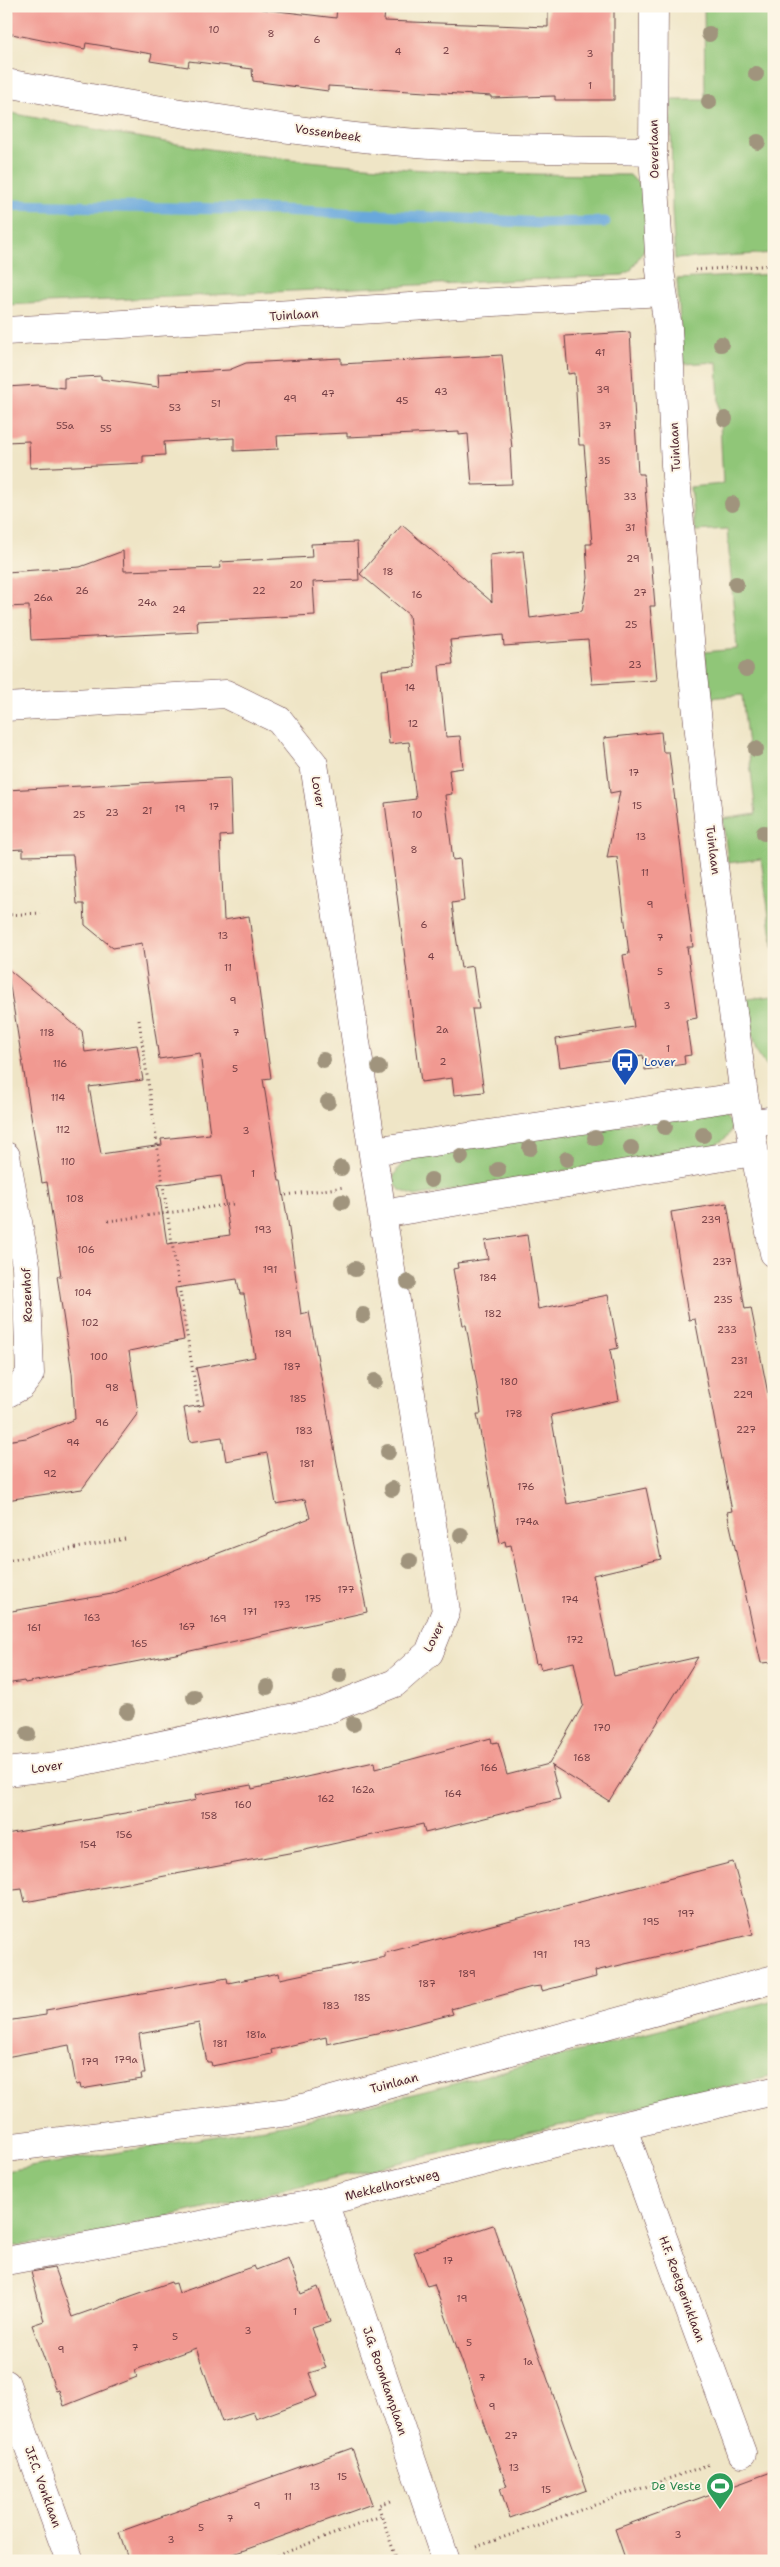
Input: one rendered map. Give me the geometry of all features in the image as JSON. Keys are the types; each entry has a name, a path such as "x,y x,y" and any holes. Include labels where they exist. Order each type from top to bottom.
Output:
{"street":[{"name":"Oeverlaan","path":"654,6 653,150 661,281"},
{"name":"Vossenbeek","path":"6,83 172,113 374,140 503,148 653,150"},
{"name":"Tuinlaan","path":"6,331 140,325 661,281 668,328 675,465 693,676 710,836 744,1096 761,1122 754,1152 774,1253"},
{"name":"Lover","path":"6,706 226,694 279,720 314,764 382,1214 446,1611 428,1653 395,1683 324,1711 65,1765 6,1772"},
{"path":"373,1151 744,1096"},
{"path":"382,1214 754,1152"},
{"name":"Rozenhof","path":"6,1156 26,1266 30,1374 20,1386 6,1394"},
{"name":"Tuinlaan","path":"6,2148 288,2112 774,1979"},
{"name":"Mekkelhorstweg","path":"6,2261 324,2202 622,2126 774,2091"},
{"name":"H.F. Roetgerinklaan","path":"622,2126 742,2453"},
{"name":"J.G. Boomkamplaan","path":"324,2202 446,2559"},
{"name":"J.F.C. Vonklaan","path":"6,2384 70,2561"}],"path":[{"path":"661,281 774,265"},
{"path":"6,915 41,913"},
{"path":"139,1020 167,1212 200,1415"},
{"path":"286,1196 378,1183"},
{"path":"108,1221 233,1204"},
{"path":"6,1561 125,1539"},
{"path":"446,2559 742,2453"},
{"path":"263,2561 382,2516"}],"green space":[{"path":"704,6 770,6 774,253 675,259 672,210 671,100 705,100"},
{"path":"6,112 203,148 309,161 470,172 630,175 645,191 648,243 631,270 623,275 6,305"},
{"path":"774,274 774,951 761,859 728,863 723,819 756,814 742,695 709,698 705,652 737,649 727,529 695,531 690,487 723,484 717,362 683,364 677,279"},
{"path":"774,995 774,1071 760,1057 756,1048 751,1029 747,998"},
{"path":"713,1111 727,1120 731,1129 726,1138 711,1147 415,1196 400,1190 392,1180 399,1167 413,1156"},
{"path":"774,2000 774,2076 70,2239 6,2247 6,2171 288,2124 442,2087"}],"building":[{"path":"13,6 261,6 261,9 336,18 337,7 385,10 384,21 548,27 548,6 614,6 614,100 555,100 555,96 491,98 491,96 328,86 328,91 253,81 252,69 189,61 188,67 150,61 152,54 86,43 85,49 7,33"},
{"path":"630,332 638,474 644,474 655,606 650,606 657,680 592,684 588,640 504,646 503,635 450,640 453,664 439,665 446,737 460,736 463,768 449,770 452,794 445,795 453,860 460,859 464,901 452,903 461,968 473,966 479,1009 472,1009 484,1092 454,1095 452,1078 421,1082 385,803 416,799 409,742 389,744 382,670 415,667 409,615 360,574 402,525 492,602 490,555 523,551 530,618 582,611 588,578 586,544 592,544 584,445 579,445 575,373 568,374 565,336"},
{"path":"502,355 512,448 510,448 512,484 472,485 468,434 459,435 459,432 347,437 347,433 277,436 278,449 234,451 234,438 164,442 165,455 143,456 143,463 30,468 29,441 6,442 6,387 39,385 64,388 64,378 101,376 101,379 159,387 158,374 229,370 246,363 341,358 341,364"},
{"path":"357,542 359,580 313,582 315,615 197,621 198,632 31,640 29,606 6,607 6,572 80,567 123,551 124,571 221,568 220,562 312,557 311,544"},
{"path":"661,732 663,752 669,752 693,947 687,947 697,1018 686,1020 691,1055 684,1056 685,1064 645,1070 643,1055 560,1067 556,1039 634,1027 623,955 629,954 617,857 607,858 620,791 610,793 604,738"},
{"path":"230,778 232,835 220,836 224,920 249,916 271,1078 263,1079 279,1181 281,1181 288,1222 301,1314 309,1312 347,1517 367,1612 181,1653 25,1683 24,1681 6,1684 6,1612 112,1594 310,1518 305,1499 276,1504 267,1453 226,1461 222,1437 190,1442 184,1408 204,1405 196,1368 255,1357 244,1294 240,1294 237,1279 175,1288 184,1340 129,1351 138,1413 82,1489 6,1500 6,1441 26,1438 75,1419 72,1373 57,1276 61,1276 47,1182 42,1183 7,968 82,1031 85,1052 137,1045 143,1080 89,1087 101,1154 162,1145 161,1139 210,1134 200,1053 159,1059 142,943 113,948 85,925 84,904 77,904 73,855 23,856 23,849 6,850 6,790","holes":["221,1176 230,1235 167,1244 158,1185"]},
{"path":"727,1203 745,1309 751,1308 774,1424 774,1662 761,1663 727,1512 732,1511 695,1319 689,1320 671,1212"},
{"path":"527,1235 538,1309 608,1295 618,1348 610,1350 619,1400 551,1415 567,1504 646,1488 661,1559 593,1575 614,1676 698,1657 609,1801 551,1765 560,1799 425,1833 423,1824 305,1850 25,1902 22,1889 6,1891 6,1834 187,1802 196,1800 195,1795 251,1785 252,1789 374,1762 375,1769 491,1738 492,1743 498,1742 507,1775 549,1764 583,1705 574,1662 541,1669 539,1663 536,1664 511,1545 506,1546 505,1541 500,1543 477,1414 481,1414 476,1380 466,1325 463,1325 453,1269 458,1268 457,1263 488,1259 485,1241"},
{"path":"733,1862 753,1934 595,1971 596,1977 542,1991 541,1986 532,1987 451,2009 453,2014 395,2029 327,2044 326,2037 271,2050 272,2054 212,2066 211,2062 207,2062 199,2023 139,2034 145,2074 141,2074 142,2079 81,2089 80,2084 76,2085 69,2045 6,2057 6,2021 46,2015 46,2010 227,1978 228,1983 279,1973 280,1979 385,1957 385,1953"},
{"path":"493,2225 587,2490 510,2518 500,2488 507,2486 434,2284 427,2286 414,2252"},
{"path":"288,2258 301,2294 318,2287 330,2322 312,2328 326,2368 309,2373 318,2396 256,2419 253,2412 222,2422 196,2348 135,2370 137,2377 64,2406 59,2390 56,2391 32,2325 44,2321 31,2272 54,2268 72,2317 171,2282 172,2284 176,2283 179,2293 254,2266 256,2270"},
{"path":"352,2448 372,2504 214,2561 129,2561 119,2532"},
{"name":"De Veste","path":"774,2471 774,2561 626,2561 615,2529"}],"waterway":[{"path":"6,205 280,210 544,223 605,222"}],"place":[{"name":"Lover","path":"625,1086"},
{"name":"De Veste","path":"720,2510"}]}
